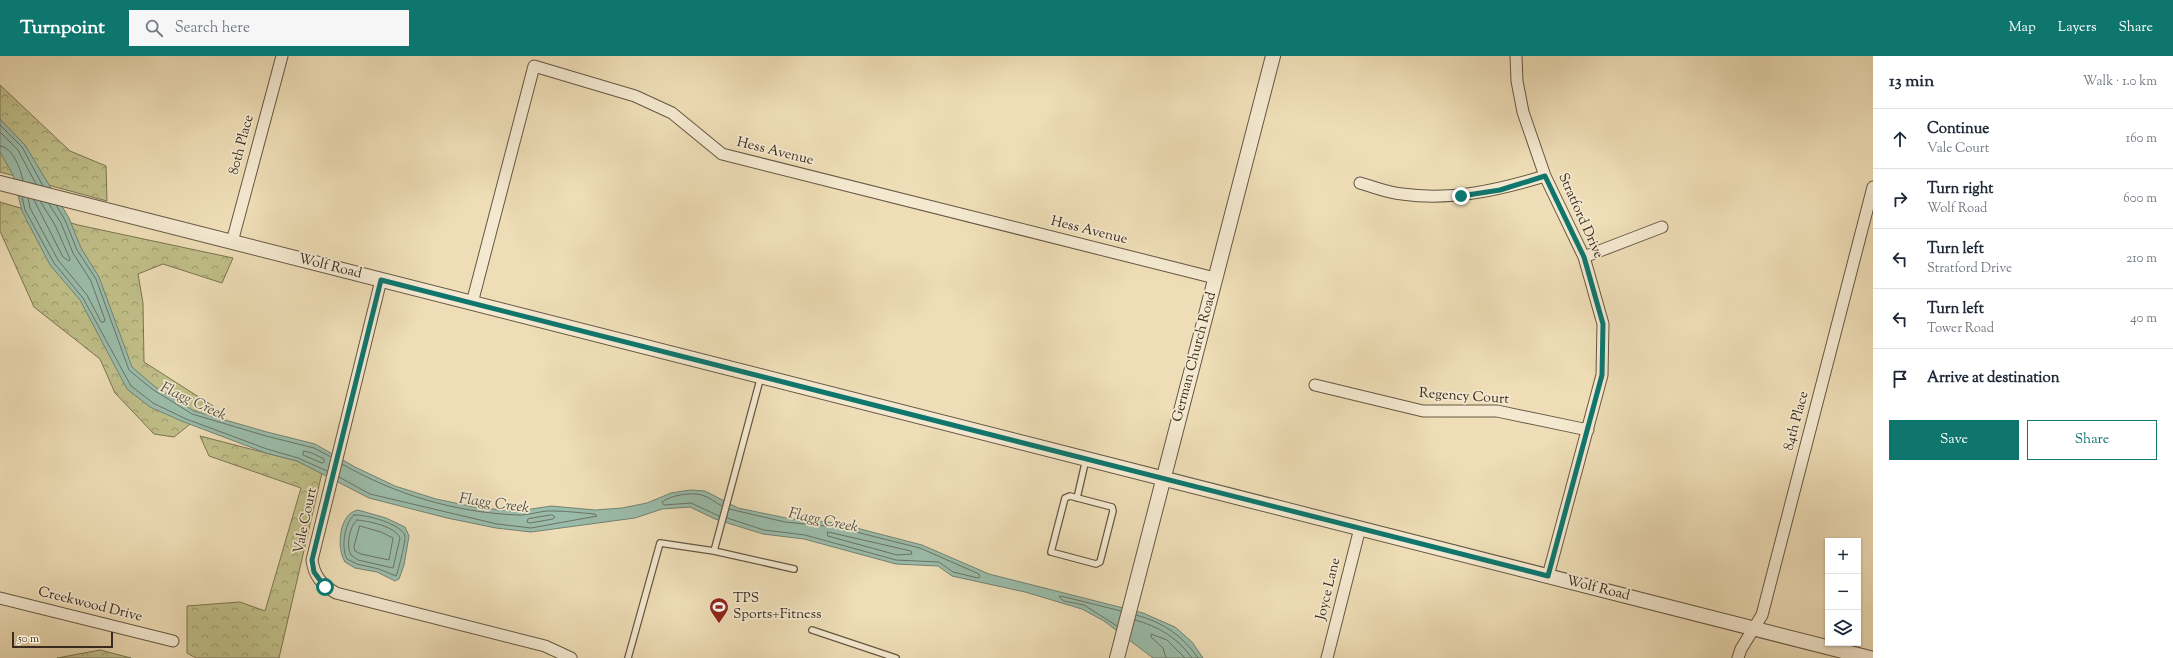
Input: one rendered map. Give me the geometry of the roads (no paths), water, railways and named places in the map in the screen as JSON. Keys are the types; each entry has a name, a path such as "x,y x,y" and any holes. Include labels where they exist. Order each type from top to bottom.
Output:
{"street":[{"name":"80th Place","path":"232,242 282,56"},
{"name":"German Church Road","path":"1117,658 1273,56"},
{"name":"Stratford Drive","path":"1516,56 1517,81 1523,112 1545,176 1584,257 1603,324 1602,375 1548,576"},
{"name":"Hess Avenue","path":"472,303 534,66 635,96 672,113 722,154 1215,278"},
{"path":"1360,184 1402,194 1461,196 1500,190 1545,176"},
{"name":"Wolf Road","path":"6,184 1870,658"},
{"name":"84th Place","path":"1738,658 1740,649 1762,614 1873,187"},
{"path":"1584,257 1662,227"},
{"name":"Vale Court","path":"381,280 312,560 314,572 325,587 336,593 545,646 571,658"},
{"name":"Regency Court","path":"1315,385 1423,411 1496,411 1588,430"},
{"name":"Joyce Lane","path":"1327,658 1360,528"},
{"name":"Creekwood Drive","path":"0,598 173,641"}],"lane":[{"path":"714,551 761,376"},
{"path":"1077,498 1086,459"},
{"path":"1070,496 1077,498 1112,507 1113,511 1100,562 1096,564 1051,552 1065,498 1070,496"},
{"path":"628,658 660,543 714,551 794,569"},
{"path":"812,630 896,658"}],"water":[{"path":"0,119 25,145 69,218 81,248 99,277 132,367 154,386 194,411 315,444 355,467 395,486 436,499 479,508 519,511 551,506 595,510 622,508 647,503 671,493 690,490 705,491 738,508 786,518 837,523 922,545 989,574 1143,613 1175,627 1192,642 1203,658 1153,658 1104,621 1082,609 1025,592 952,576 938,566 896,564 804,539 763,534 715,519 690,507 662,509 635,518 531,532 496,528 447,518 369,498 297,461 266,453 184,422 150,407 127,389 80,300 50,265 22,211 13,175 0,152"},
{"path":"358,510 386,518 405,527 409,536 404,565 399,579 395,581 377,572 355,568 345,562 342,556 340,540 343,524 347,517"}],"place":[{"name":"TPS Sports+Fitness","path":"719,624"}],"water label":[{"name":"Flagg Creek","path":"193,402"},
{"name":"Flagg Creek","path":"494,504"},
{"name":"Flagg Creek","path":"823,521"}]}
